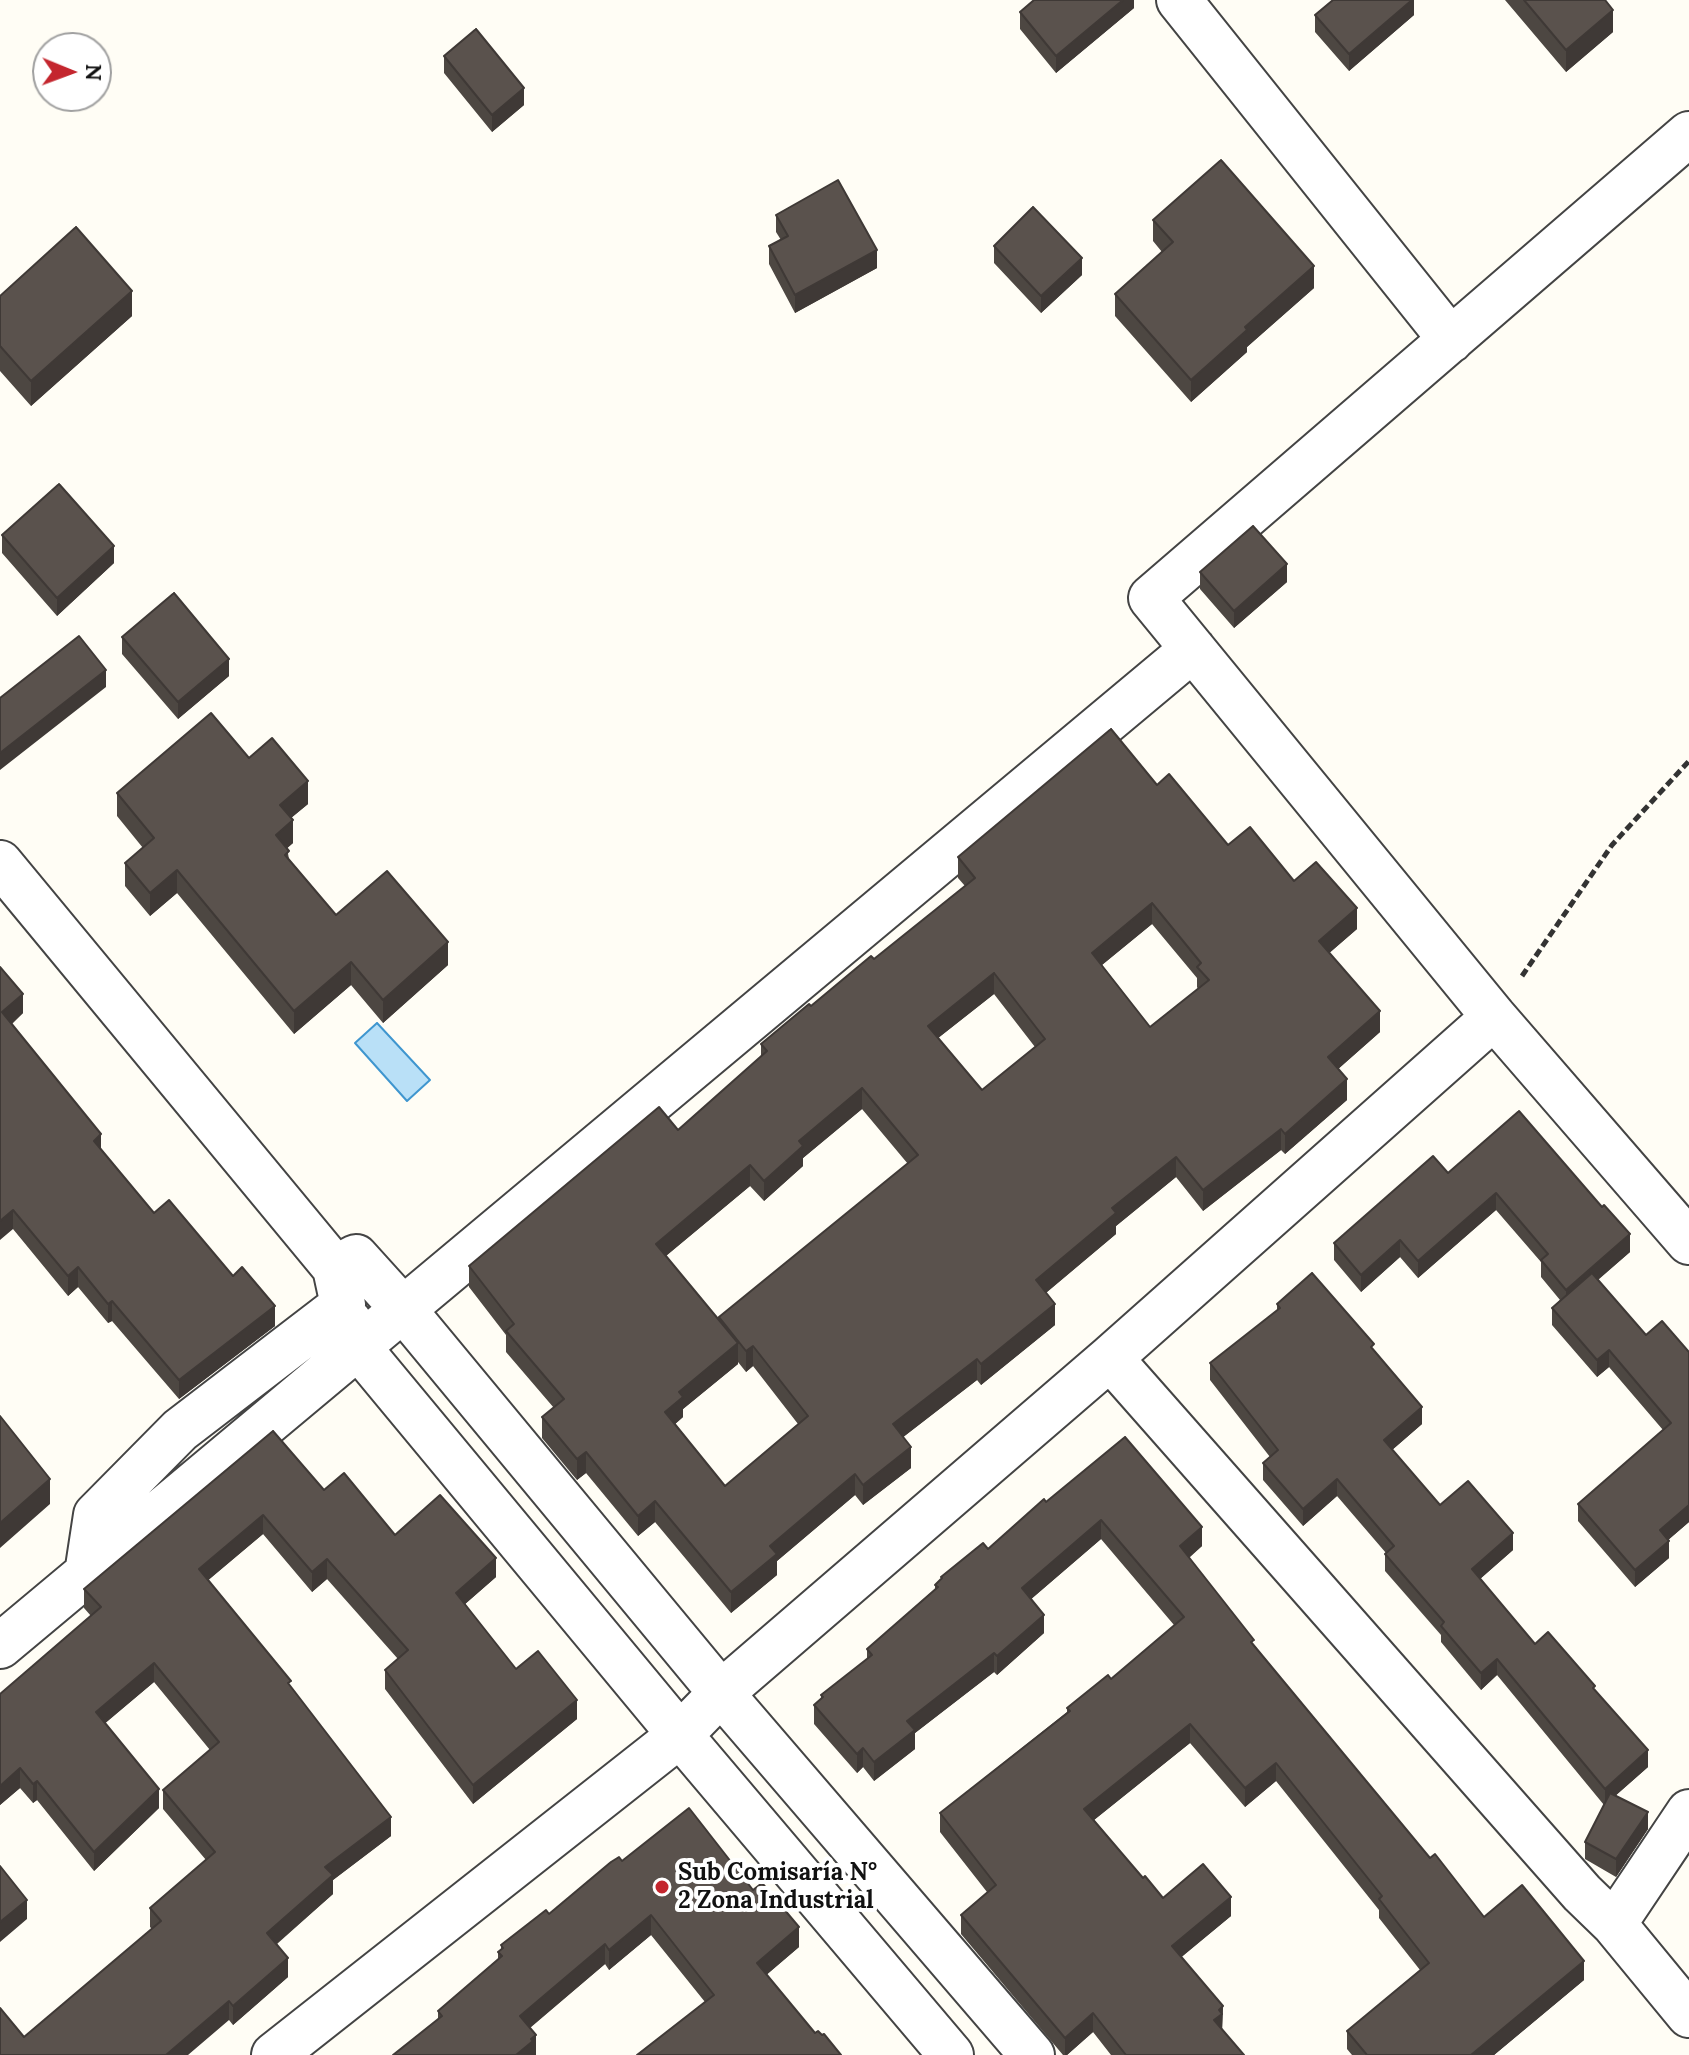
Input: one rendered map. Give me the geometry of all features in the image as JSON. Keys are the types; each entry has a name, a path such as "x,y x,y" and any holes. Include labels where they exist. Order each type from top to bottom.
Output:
{"street":[{"path":"1179,0 1451,340"},
{"path":"1689,134 1151,598 1494,1017 1689,1242"},
{"path":"0,1646 1193,649"},
{"path":"0,863 345,1277 403,1309 721,1693 1032,2055"},
{"path":"274,2055 680,1735 721,1693 1110,1358 1494,1017"},
{"path":"345,1277 359,1348 951,2055"},
{"path":"87,1574 96,1515 180,1430 345,1277"},
{"path":"1110,1358 1571,1881 1614,1924 1689,2015"},
{"path":"1614,1924 1689,1812"}],"path":[{"path":"1494,1017 1612,845 1689,761"}],"water":[{"path":"377,1023 430,1080 407,1101 355,1043"}],"building":[{"path":"1034,0 1123,0 1056,56 1020,12"},
{"path":"1333,0 1412,0 1349,54 1315,15"},
{"path":"1524,0 1605,0 1613,10 1566,50"},
{"path":"476,29 524,88 492,115 444,56"},
{"path":"1221,160 1314,266 1191,380 1115,294 1173,242 1153,220"},
{"path":"838,180 877,250 795,295 769,246 788,236 776,215"},
{"path":"1033,207 1082,258 1041,296 994,246"},
{"path":"76,227 132,291 31,381 0,346 0,296"},
{"path":"59,484 114,546 57,598 2,535"},
{"path":"1253,526 1287,564 1234,611 1200,572"},
{"path":"174,593 229,659 178,702 122,637"},
{"path":"79,636 106,670 0,753 0,698"},
{"path":"211,713 249,758 272,738 308,781 280,805 293,820 276,835 289,851 285,855 336,915 387,871 448,942 383,1000 351,962 294,1011 177,870 150,893 125,863 154,838 117,793"},
{"path":"1111,729 1157,785 1169,774 1228,845 1250,827 1294,881 1316,862 1357,908 1319,941 1380,1011 1328,1057 1347,1079 1285,1134 1281,1129 1203,1190 1176,1157 1112,1208 1116,1213 1036,1280 1055,1304 981,1364 977,1359 893,1424 911,1447 863,1485 855,1474 770,1546 777,1554 731,1592 655,1501 638,1516 586,1452 577,1459 542,1417 564,1399 506,1331 514,1324 469,1266 659,1107 678,1130 767,1051 761,1044 975,878 958,857","holes":["1152,903 1201,963 1197,967 1209,980 1150,1027 1092,953","994,973 1045,1039 982,1090 928,1026","862,1088 918,1155 719,1317 746,1351 753,1346 808,1416 725,1486 665,1412 683,1397 679,1392 738,1343 656,1244 750,1165 764,1181 803,1146 799,1141"]},
{"path":"0,967 23,994 2,1012 101,1134 94,1141 154,1213 169,1200 233,1276 242,1267 275,1306 179,1380 112,1301 108,1304 78,1267 68,1276 13,1210 0,1221"},
{"path":"1519,1111 1602,1207 1604,1205 1630,1234 1566,1290 1541,1260 1548,1254 1496,1193 1418,1261 1400,1240 1361,1275 1334,1243 1433,1156 1448,1173"},
{"path":"1312,1273 1374,1344 1371,1347 1422,1407 1384,1440 1440,1505 1468,1481 1513,1533 1472,1569 1535,1644 1548,1632 1648,1750 1605,1789 1497,1659 1481,1673 1441,1626 1444,1622 1385,1554 1394,1546 1337,1479 1303,1509 1263,1463 1278,1450 1210,1363 1280,1308 1277,1304"},
{"path":"1592,1273 1646,1335 1662,1321 1689,1352 1689,1505 1660,1530 1669,1541 1635,1570 1578,1504 1671,1423 1609,1350 1597,1360 1552,1308"},
{"path":"0,1416 50,1479 0,1523"},
{"path":"273,1431 324,1490 344,1473 395,1535 440,1495 496,1558 456,1593 516,1669 538,1651 577,1700 473,1785 385,1670 408,1650 327,1559 312,1572 263,1515 199,1569 291,1681 288,1683 391,1817 325,1867 333,1875 267,1933 288,1958 233,2006 229,2001 166,2055 0,2055 0,2008 24,2037 161,1921 150,1908 215,1852 163,1790 219,1742 154,1663 96,1712 159,1789 94,1852 37,1781 33,1784 20,1768 0,1786 0,1694 101,1607 84,1589"},
{"path":"1125,1437 1202,1527 1180,1546 1254,1640 1251,1642 1430,1858 1435,1854 1484,1917 1522,1885 1584,1961 1471,2055 1367,2055 1347,2031 1429,1963 1379,1899 1382,1896 1276,1763 1245,1788 1190,1724 1084,1809 1163,1898 1203,1864 1231,1897 1172,1946 1223,2006 1219,2010 1222,2014 1214,2020 1244,2055 1126,2055 1093,2013 1065,2038 961,1915 996,1885 940,1813 1070,1711 1067,1708 1108,1675 1111,1679 1184,1617 1101,1520 1022,1588 1044,1615 997,1656 994,1653 907,1721 915,1730 874,1762 863,1748 857,1754 814,1705 823,1697 821,1695 872,1655 867,1649 938,1587 935,1585 941,1577 983,1543 988,1549 1044,1499 1046,1502"},
{"path":"1610,1793 1648,1812 1616,1859 1585,1842"},
{"path":"689,1808 753,1890 762,1883 799,1927 757,1963 815,2033 824,2034 841,2055 637,2055 714,1995 651,1915 609,1950 605,1944 520,2016 536,2035 516,2055 393,2055 442,2016 438,2011 502,1956 498,1952 503,1948 501,1945 546,1910 549,1914 611,1862 619,1857 622,1861"},
{"path":"0,1866 27,1900 0,1922"}],"place":[{"name":"Sub Comisaría N° 2 Zona Industrial","path":"662,1887"}]}
